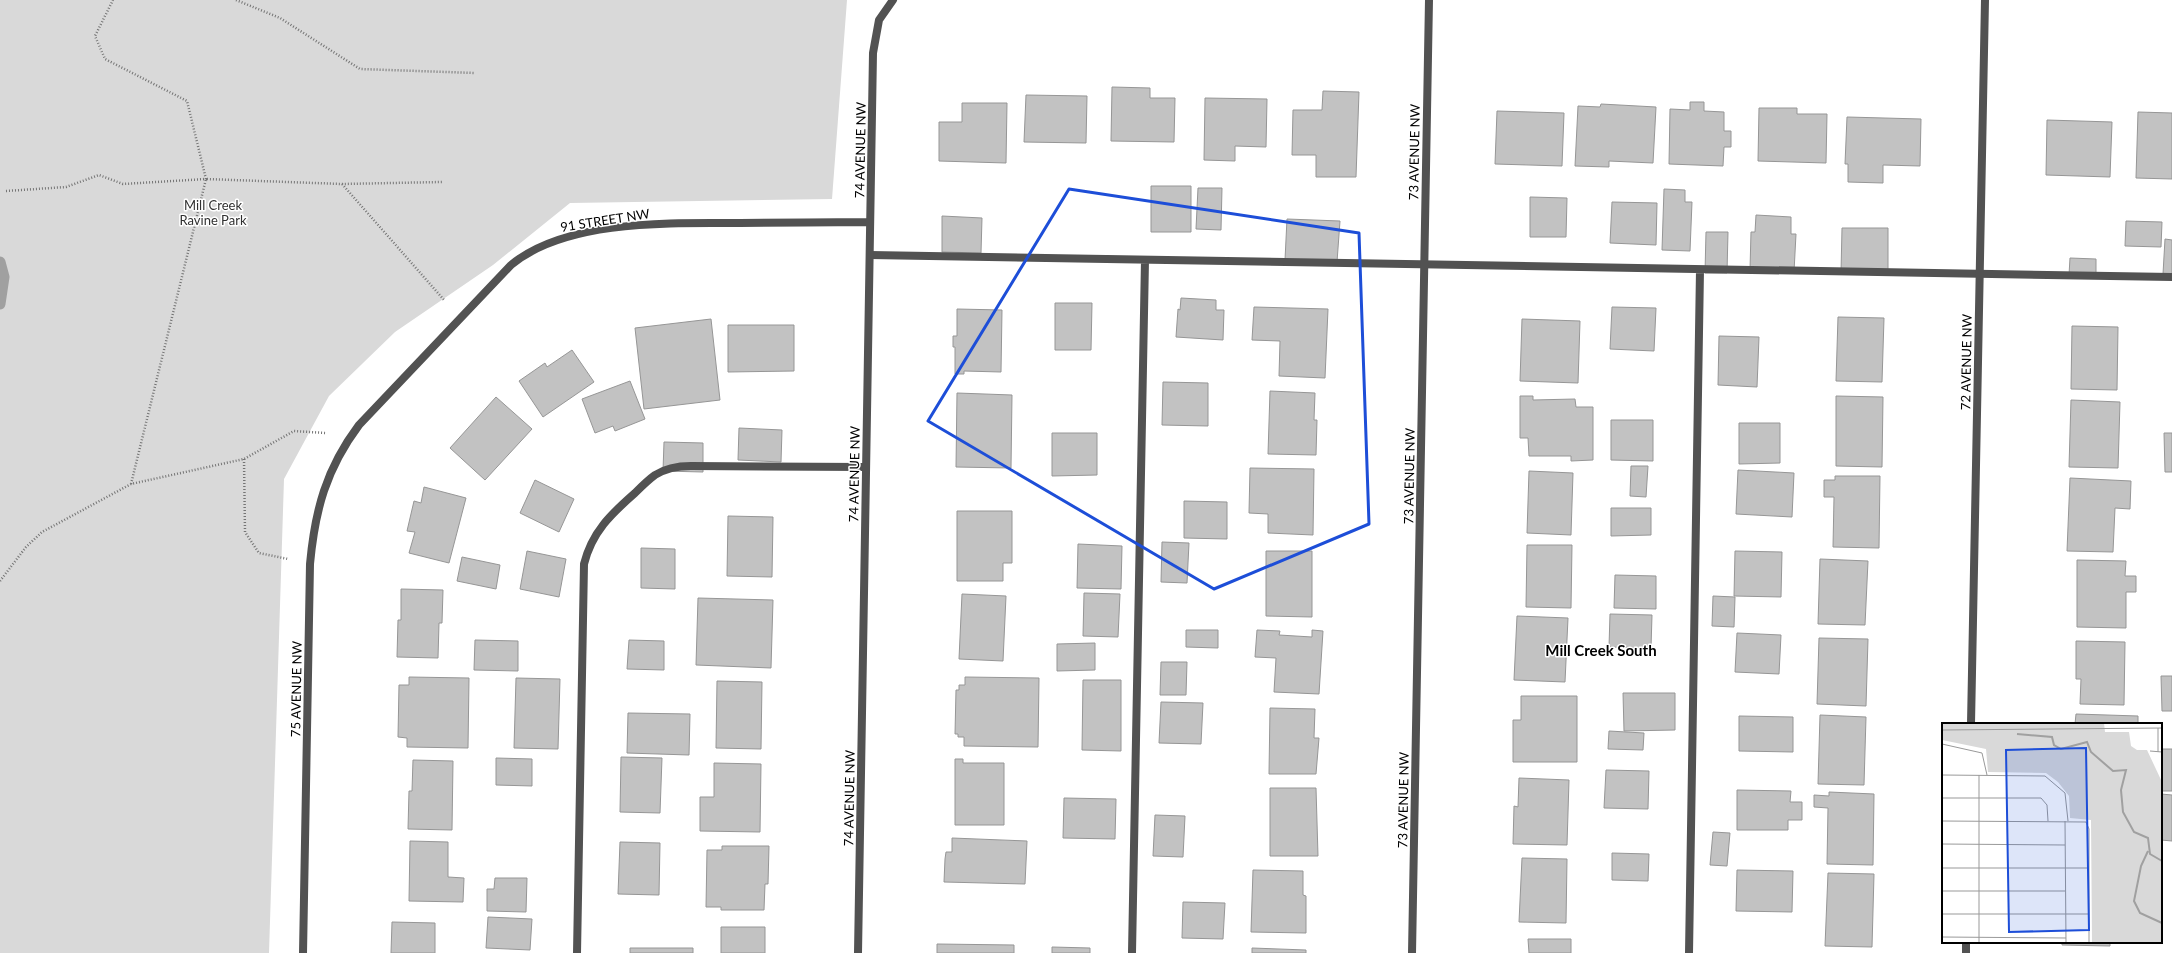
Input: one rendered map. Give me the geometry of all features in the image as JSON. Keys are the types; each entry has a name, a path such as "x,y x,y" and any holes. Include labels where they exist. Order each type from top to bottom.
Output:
{"street":[{"name":"74 AVENUE NW","path":"858,953 870,222 875,38 879,20 893,0"},
{"name":"73 AVENUE NW","path":"1412,953 1429,0"},
{"name":"72 AVENUE NW","path":"1971,723 1985,0"},
{"name":"91 STREET NW","path":"352,434 460,318 521,256 550,242 582,234 662,223 870,222"},
{"path":"870,255 2172,277"},
{"path":"1132,953 1145,260"},
{"path":"1689,953 1700,270"},
{"name":"75 AVENUE NW","path":"304,953 310,564 316,518 322,492 342,449 352,434"},
{"path":"577,953 584,564 588,547 597,532 612,513 650,479 668,469 691,466 866,467"}],"path":[{"path":"113,0 95,36 106,59 187,101 206,179 131,484"},
{"path":"236,0 280,18 360,69 475,73"},
{"path":"6,191 66,187 99,175 123,184 206,179 342,184 442,182"},
{"path":"342,184 460,318"},
{"path":"0,581 26,547 42,532 131,484 244,459 294,431 352,434"},
{"path":"244,459 245,532 259,554 310,564"}],"highlighted area":[{"path":"1069,189 1359,233 1369,524 1214,589 928,421"}],"green space":[{"name":"Mill Creek Ravine Park","path":"0,0 847,0 832,199 570,203 493,265 395,332 329,396 284,479 269,953 0,953"}],"building":[{"path":"1112,87 1150,88 1150,98 1175,98 1174,142 1111,141"},
{"path":"1323,91 1359,92 1356,177 1316,177 1316,155 1292,155 1293,110 1322,110"},
{"path":"1026,95 1087,96 1086,143 1024,142"},
{"path":"1205,98 1267,99 1266,147 1235,146 1235,161 1204,160"},
{"path":"1690,102 1704,102 1704,111 1724,112 1724,131 1731,131 1731,147 1724,147 1723,166 1669,164 1670,109 1690,110"},
{"path":"962,103 1007,103 1006,163 939,161 939,122 962,122"},
{"path":"1601,104 1656,107 1653,163 1609,161 1609,167 1575,166 1578,106 1600,107"},
{"path":"1759,108 1797,108 1797,114 1827,114 1826,163 1758,161"},
{"path":"1497,111 1564,113 1562,166 1495,164"},
{"path":"2138,112 2172,113 2172,179 2136,178"},
{"path":"1847,117 1921,119 1920,166 1883,165 1883,183 1848,182 1848,164 1845,164"},
{"path":"2047,120 2112,122 2110,177 2046,175"},
{"path":"1151,186 1191,186 1191,232 1151,232"},
{"path":"1198,188 1222,188 1221,230 1196,229"},
{"path":"1664,189 1685,190 1685,202 1692,202 1690,251 1662,250"},
{"path":"1530,197 1567,198 1566,237 1530,237"},
{"path":"1612,202 1657,203 1656,245 1610,243"},
{"path":"1756,215 1791,217 1791,234 1796,234 1794,272 1750,270 1751,232 1755,232"},
{"path":"942,216 982,218 981,253 942,252"},
{"path":"1287,219 1340,221 1337,262 1285,260"},
{"path":"2126,221 2162,222 2161,247 2125,246"},
{"path":"1842,228 1888,228 1888,274 1841,273"},
{"path":"1706,232 1728,232 1727,273 1705,273"},
{"path":"2165,239 2172,240 2172,274 2163,274"},
{"path":"2070,258 2096,259 2096,276 2069,275"},
{"path":"1181,298 1216,300 1216,310 1224,310 1223,340 1176,337 1178,309 1180,310"},
{"path":"1055,303 1092,303 1091,350 1055,350"},
{"path":"1254,307 1328,309 1325,378 1279,376 1280,341 1252,340"},
{"path":"1612,307 1656,308 1654,351 1610,349"},
{"path":"957,309 1002,310 1001,372 964,371 964,374 955,374 955,347 953,347 953,336 957,336"},
{"path":"1838,317 1884,318 1882,382 1836,381"},
{"path":"711,319 720,400 644,409 635,328"},
{"path":"1522,319 1580,321 1578,383 1520,381"},
{"path":"728,325 794,325 794,371 728,372"},
{"path":"2072,326 2118,327 2117,390 2071,389"},
{"path":"1719,336 1759,337 1757,387 1718,385"},
{"path":"572,350 594,382 543,417 519,381 545,363 547,367"},
{"path":"630,381 645,419 615,431 613,426 595,433 582,399"},
{"path":"1163,382 1208,383 1208,426 1162,425"},
{"path":"1270,391 1315,393 1314,420 1317,420 1316,455 1268,454"},
{"path":"957,393 1012,395 1011,468 956,467"},
{"path":"1520,396 1533,396 1533,400 1575,399 1576,407 1593,407 1593,460 1571,461 1571,456 1529,456 1528,438 1520,438"},
{"path":"1836,396 1883,397 1882,467 1836,466"},
{"path":"496,397 532,429 485,480 450,448"},
{"path":"2071,400 2120,402 2118,468 2069,467"},
{"path":"1611,420 1653,420 1653,461 1611,460"},
{"path":"1739,423 1780,423 1780,463 1739,464"},
{"path":"739,428 782,430 781,462 738,460"},
{"path":"1052,433 1097,433 1097,475 1052,476"},
{"path":"2164,433 2172,433 2172,472 2165,472"},
{"path":"664,442 703,443 703,472 663,471"},
{"path":"1631,466 1648,466 1646,497 1630,496"},
{"path":"1250,468 1314,469 1313,535 1268,533 1268,514 1249,513"},
{"path":"1738,470 1794,473 1792,517 1736,514"},
{"path":"1529,471 1573,473 1571,535 1527,533"},
{"path":"1835,476 1880,476 1879,548 1833,547 1834,497 1824,497 1824,480 1835,480"},
{"path":"2070,478 2131,481 2130,509 2115,508 2113,552 2067,551"},
{"path":"535,480 574,499 559,532 520,513"},
{"path":"424,487 466,498 449,563 409,553 415,532 407,531 414,501 421,503"},
{"path":"1184,501 1227,502 1227,539 1184,538"},
{"path":"1611,508 1651,508 1651,535 1611,536"},
{"path":"957,511 1012,511 1012,563 1003,563 1003,581 957,581"},
{"path":"728,516 773,517 772,577 727,576"},
{"path":"1162,542 1189,543 1187,583 1161,582"},
{"path":"1078,544 1122,546 1121,589 1077,588"},
{"path":"1527,545 1572,545 1571,608 1526,607"},
{"path":"641,548 675,549 675,589 641,588"},
{"path":"527,551 566,559 559,597 520,589"},
{"path":"1266,551 1312,551 1312,617 1266,616"},
{"path":"1735,551 1782,552 1781,597 1734,596"},
{"path":"462,557 500,565 496,589 457,581"},
{"path":"1820,559 1868,561 1865,625 1818,624"},
{"path":"2077,560 2126,561 2125,576 2136,576 2136,592 2126,592 2126,628 2077,627"},
{"path":"1615,575 1656,576 1656,609 1614,608"},
{"path":"401,589 443,590 442,623 439,623 438,658 397,657 398,620 401,620"},
{"path":"1084,593 1120,594 1118,637 1083,636"},
{"path":"962,594 1006,596 1003,661 959,659"},
{"path":"1713,596 1735,597 1734,627 1712,626"},
{"path":"698,598 773,600 771,668 696,665"},
{"path":"1610,614 1652,615 1651,648 1609,647"},
{"path":"1517,616 1568,618 1565,682 1514,680"},
{"path":"1186,630 1218,630 1218,648 1186,647"},
{"path":"1257,630 1280,631 1279,635 1312,637 1312,630 1323,631 1319,694 1274,692 1276,658 1255,657"},
{"path":"1737,633 1781,635 1779,674 1735,672"},
{"path":"1819,638 1868,639 1866,706 1817,704"},
{"path":"475,640 518,641 518,671 474,670"},
{"path":"629,640 664,641 664,670 627,669"},
{"path":"2076,641 2125,642 2124,705 2080,704 2081,679 2076,679"},
{"path":"1095,643 1095,670 1057,671 1057,644"},
{"path":"1161,662 1187,662 1186,695 1160,695"},
{"path":"2161,676 2172,676 2172,711 2162,711"},
{"path":"409,677 469,678 468,748 407,747 407,738 398,737 399,685 409,685"},
{"path":"965,677 1039,678 1038,747 964,746 964,737 958,737 958,734 955,734 956,690 959,690 959,685 965,685"},
{"path":"516,678 560,679 558,749 514,748"},
{"path":"1083,680 1121,680 1121,751 1082,750"},
{"path":"717,681 762,682 761,749 716,748"},
{"path":"1623,693 1675,693 1675,730 1624,731"},
{"path":"1521,696 1577,696 1577,762 1513,762 1513,720 1521,720"},
{"path":"1161,702 1203,703 1201,744 1159,743"},
{"path":"1270,708 1315,709 1314,738 1319,738 1316,774 1269,774"},
{"path":"628,713 690,714 689,755 627,753"},
{"path":"2076,714 2138,716 2138,723 2075,723"},
{"path":"1820,715 1866,717 1864,785 1818,784"},
{"path":"1739,716 1793,717 1793,752 1739,751"},
{"path":"1609,731 1644,733 1643,750 1608,749"},
{"path":"2162,749 2172,749 2172,791 2162,791"},
{"path":"621,757 662,758 660,813 620,812"},
{"path":"496,758 532,759 532,786 496,785"},
{"path":"955,759 963,759 963,763 1004,763 1004,825 955,825"},
{"path":"413,760 453,761 452,830 408,829 409,791 412,791"},
{"path":"714,763 761,764 760,832 700,831 700,797 714,797"},
{"path":"1606,770 1649,771 1648,809 1604,808"},
{"path":"1519,778 1569,780 1567,845 1513,844 1514,806 1518,807"},
{"path":"1270,788 1316,788 1318,856 1270,856"},
{"path":"1737,790 1791,791 1790,802 1802,802 1802,820 1788,820 1788,830 1737,830"},
{"path":"1829,792 1874,794 1873,865 1827,864 1828,808 1814,807 1814,795 1829,796"},
{"path":"2162,794 2172,795 2172,841 2162,840"},
{"path":"1064,798 1116,799 1115,839 1063,838"},
{"path":"1155,815 1185,816 1183,857 1153,856"},
{"path":"1713,832 1730,833 1727,866 1710,865"},
{"path":"952,838 1027,841 1025,884 944,882 946,852 952,852"},
{"path":"410,841 448,842 448,877 464,878 463,902 409,901"},
{"path":"620,842 660,843 659,895 618,894"},
{"path":"722,846 769,846 768,884 765,884 764,910 721,910 721,907 706,907 707,850 722,850"},
{"path":"1612,853 1649,854 1648,881 1612,880"},
{"path":"1522,858 1567,859 1566,923 1519,922"},
{"path":"1253,870 1303,871 1303,895 1306,896 1306,933 1251,932"},
{"path":"1737,870 1793,871 1792,912 1736,911"},
{"path":"1828,873 1874,874 1872,947 1825,946"},
{"path":"495,878 527,878 526,912 487,911 487,889 494,889"},
{"path":"1183,902 1225,903 1223,939 1182,938"},
{"path":"488,917 532,919 530,950 486,948"},
{"path":"392,922 435,923 435,953 391,953"},
{"path":"721,927 765,927 765,953 721,953"},
{"path":"1528,939 1571,939 1571,953 1529,953"},
{"path":"2062,943 2110,943 2110,946 2062,945"},
{"path":"937,944 1014,945 1014,953 937,953"},
{"path":"1052,947 1090,948 1090,953 1052,953"},
{"path":"630,948 693,948 693,953 630,953"},
{"path":"1252,948 1306,950 1306,953 1252,953"}],"waterway":[{"path":"0,262 4,277 0,304"}],"district":[{"name":"Mill Creek South","path":"1601,651"}]}
